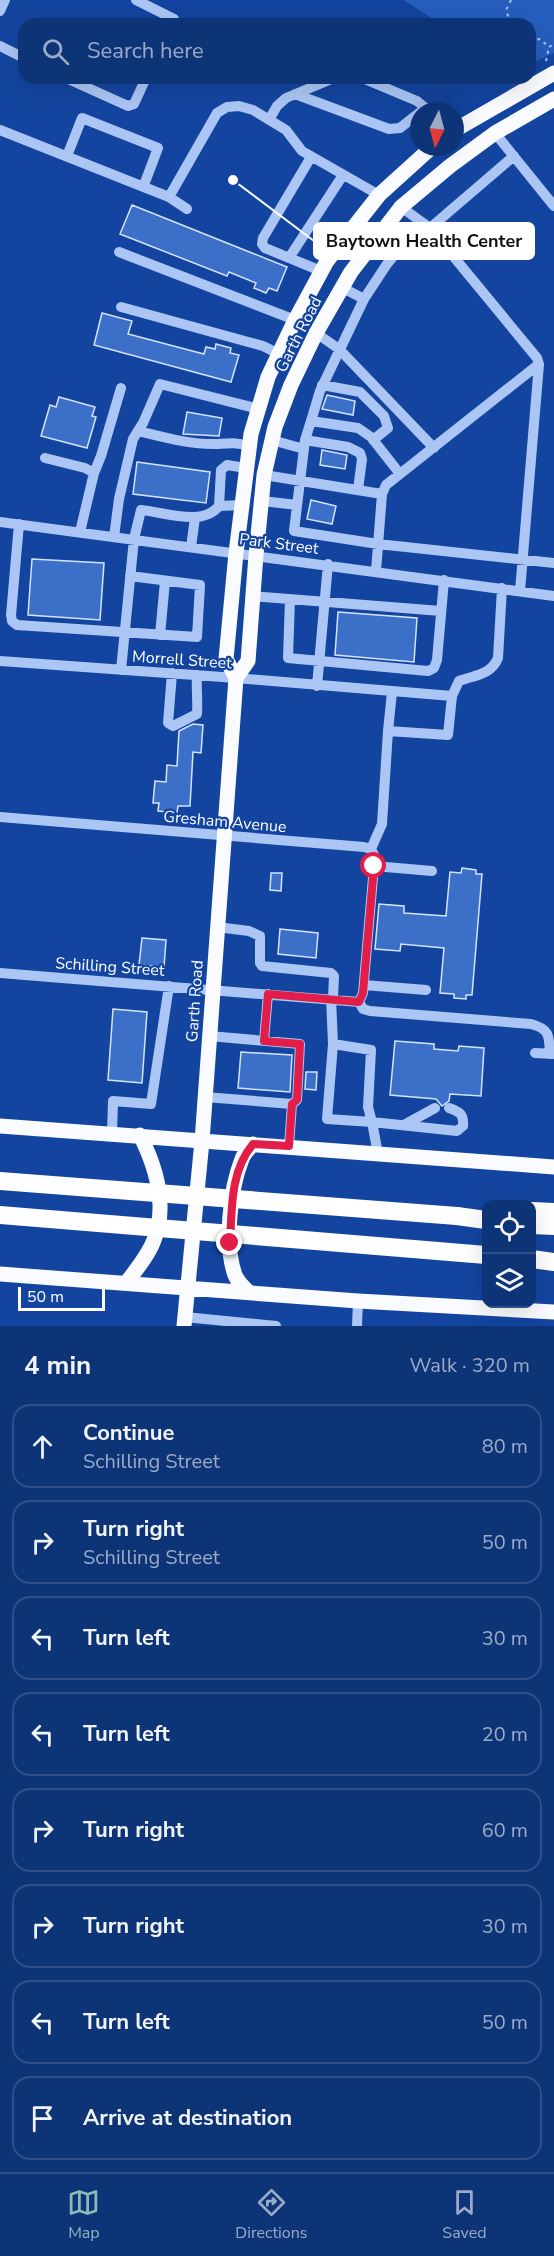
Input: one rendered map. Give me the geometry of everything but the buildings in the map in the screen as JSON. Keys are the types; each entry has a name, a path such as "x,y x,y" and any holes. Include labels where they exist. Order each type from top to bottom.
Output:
{"highway":[{"path":"0,1181 482,1219"},
{"path":"536,1211 554,1212"},
{"path":"457,1216 482,1214"},
{"path":"0,1215 482,1255"},
{"path":"536,1225 554,1226"},
{"path":"536,1259 554,1260"}],"main road":[{"path":"536,83 554,73"},
{"path":"464,125 535,84"},
{"name":"Garth Road","path":"184,1322 202,1141 236,678 248,661 264,476 272,440 291,385 316,333 378,236 401,207 450,166 495,133 554,99"},
{"name":"Garth Road","path":"236,678 226,659 236,553 249,446 268,377 321,272 349,230 379,195 422,156"},
{"path":"379,195 401,207"},
{"path":"295,320 316,333"},
{"path":"0,1126 554,1167"},
{"path":"126,1283 152,1245 159,1220 160,1198 156,1177 151,1156 140,1135"},
{"path":"250,1293 235,1276 230,1243 231,1206 236,1177 242,1156 253,1144"},
{"path":"0,1274 358,1301 554,1312"}],"street":[{"path":"0,11 4,0"},
{"path":"136,0 172,18"},
{"path":"0,46 18,55"},
{"path":"79,84 128,106 134,104 143,84"},
{"path":"269,120 281,102 319,84"},
{"path":"376,84 418,102"},
{"path":"295,94 389,129 399,128 410,121"},
{"path":"169,197 217,113 227,107 239,106 286,130 302,151 379,195"},
{"path":"67,156 82,118 158,148 144,186"},
{"path":"0,130 144,186 169,197 188,209"},
{"path":"495,133 554,206"},
{"path":"514,156 430,228 397,252 364,299 322,385 311,421 305,444 294,531 378,544 554,563"},
{"path":"312,157 262,238 262,244 265,248 321,272"},
{"path":"289,258 343,175"},
{"path":"401,207 430,228 537,358 539,364 520,591"},
{"path":"119,252 295,320"},
{"path":"343,288 364,299"},
{"path":"121,307 263,346 279,354"},
{"path":"316,333 339,349 434,448"},
{"path":"376,571 382,494 386,485 539,364"},
{"path":"114,537 119,499 133,439 160,384 259,409"},
{"path":"322,385 360,392 384,416 388,428 373,440"},
{"path":"80,532 94,473 121,388"},
{"path":"311,421 358,428 373,440 400,474"},
{"path":"138,432 217,444 236,442 249,446"},
{"path":"272,440 348,447 360,453 362,459 358,490"},
{"path":"45,458 85,468 94,473"},
{"path":"121,670 134,539 141,510 195,518 214,511 219,506 221,470 227,465 246,468"},
{"path":"264,476 382,494"},
{"path":"262,501 297,505"},
{"path":"219,506 242,505"},
{"path":"191,547 195,518"},
{"name":"Park Street","path":"0,522 554,596"},
{"path":"19,524 12,621 17,625 197,637 200,585 130,576"},
{"path":"317,686 328,564"},
{"path":"290,599 288,658 428,671 434,668 437,660 444,580"},
{"path":"160,634 165,581"},
{"path":"388,731 448,735 452,696 459,681 489,671 495,666 498,658 502,588"},
{"path":"252,596 441,611"},
{"name":"Morrell Street","path":"0,661 452,696"},
{"path":"172,673 168,723 173,726 197,714 199,696 196,688 197,675"},
{"path":"359,1002 364,985 372,893 374,855 371,849 382,824 392,692"},
{"name":"Gresham Avenue","path":"0,817 371,849"},
{"path":"374,866 432,871"},
{"path":"217,927 249,931 260,936 262,966 331,973 334,976 333,1044 327,1119 457,1131 463,1126 463,1116 460,1112 448,1108"},
{"name":"Schilling Street","path":"0,973 332,998 359,1002 363,1009 370,1011 531,1024 541,1026 548,1036 552,1054"},
{"path":"364,985 426,990"},
{"path":"111,1133 113,1101 151,1104 169,986"},
{"path":"264,1041 268,994"},
{"path":"205,1097 292,1104 297,1100 300,1044 209,1036"},
{"path":"333,1044 371,1050 368,1107 378,1154"},
{"path":"535,1053 552,1054"},
{"path":"289,1146 292,1104"},
{"path":"403,1126 435,1108"},
{"path":"357,1326 358,1301"},
{"path":"184,1322 276,1326"}],"path":[{"path":"509,18 506,10 511,0"},
{"path":"536,40 540,39 549,47 554,44"}],"shaded area":[{"path":"404,0 554,0 554,53 536,61 536,18 431,18"}],"place":[{"name":"Baytown Health Center","path":"233,180"}],"route":[{"path":"230,1243 231,1206 242,1156 253,1144 289,1146 292,1104 297,1100 300,1044 264,1041 268,994 359,1002 363,993 374,866"}]}
